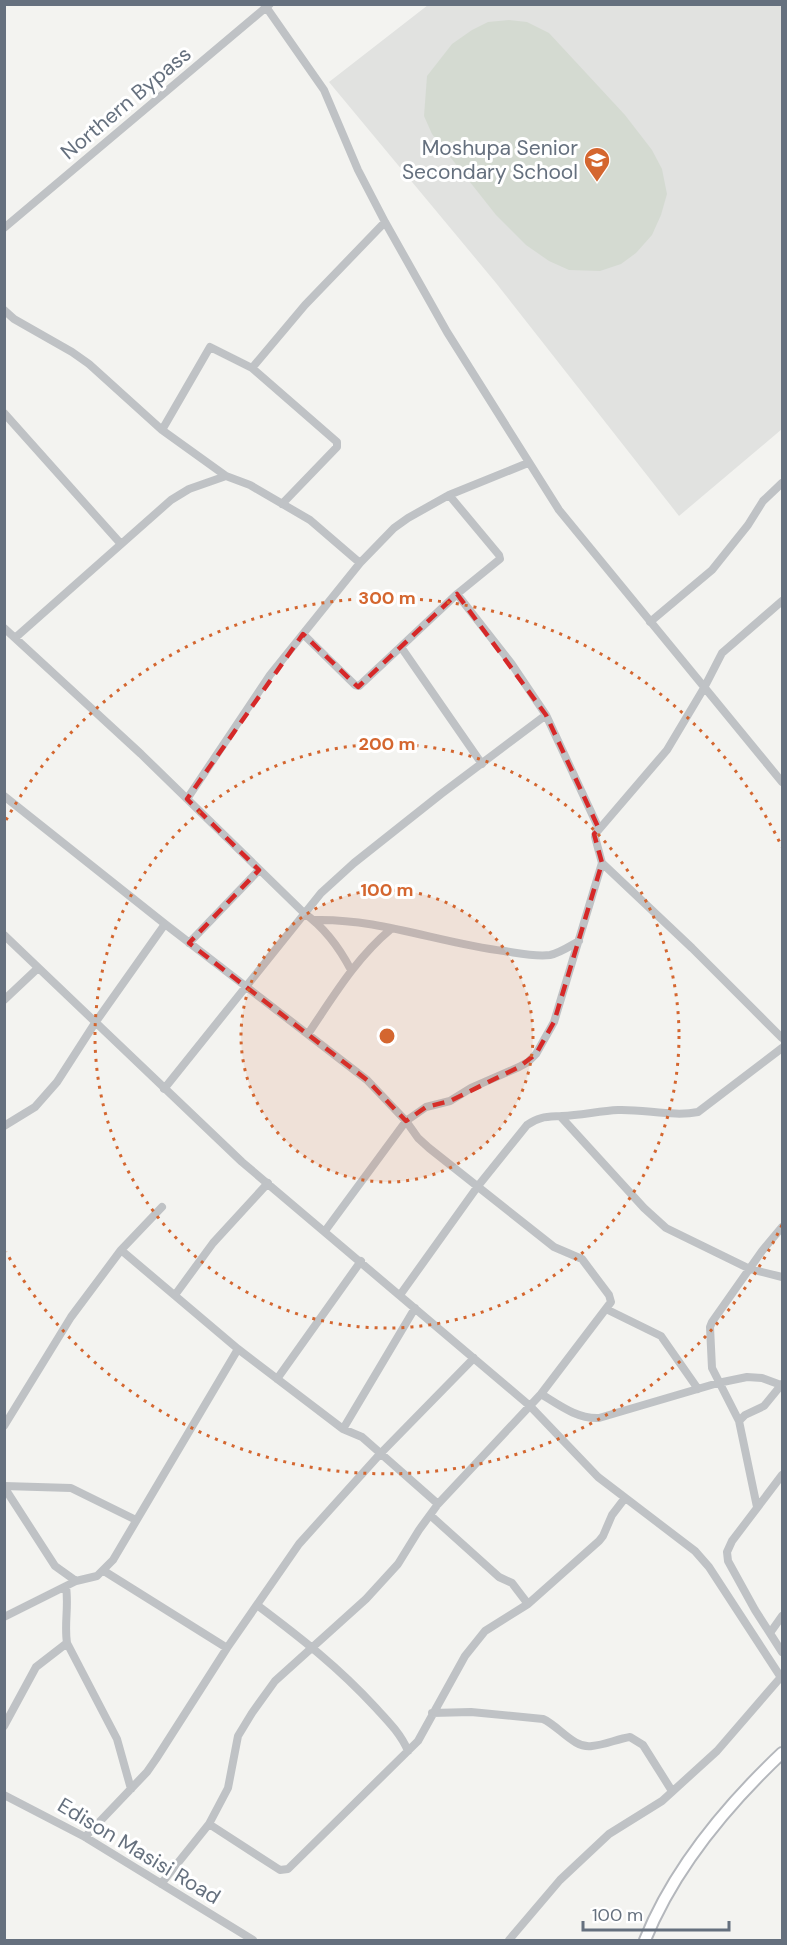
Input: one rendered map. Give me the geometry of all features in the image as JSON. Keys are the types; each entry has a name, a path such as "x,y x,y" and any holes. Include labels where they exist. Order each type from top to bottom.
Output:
{"main road":[{"path":"645,1941 674,1882 699,1844 733,1803 783,1753"}],"street":[{"path":"267,5 324,90 358,170 447,332 565,519 783,782"},
{"name":"Northern Bypass","path":"4,228 267,5"},
{"path":"252,368 305,304 385,222"},
{"path":"4,310 14,319 72,352 162,430 226,476 250,485 310,520 360,562"},
{"path":"162,430 210,347 252,368 338,445 282,504"},
{"path":"4,413 121,544"},
{"path":"187,799 270,675 360,562 394,528 449,495 528,463"},
{"path":"15,639 171,500 189,489 226,476"},
{"path":"650,622 712,570 748,525 763,501 783,483"},
{"path":"303,634 355,685 359,686 457,594 500,559 449,495"},
{"path":"457,594 512,663 546,715 599,829"},
{"path":"325,1231 406,1120 426,1107 450,1101 471,1088 528,1062 536,1054 554,1022 602,863 595,837 599,829 667,750 722,653 783,601"},
{"path":"4,628 187,799 304,914 314,920 341,951 351,970"},
{"path":"401,647 482,764"},
{"path":"164,1089 321,893 354,863 441,794 546,715"},
{"path":"4,796 245,987 367,1080 406,1120 423,1143 554,1247 582,1259 611,1298 606,1309 541,1394 438,1504 398,1564 366,1599 275,1681 238,1736 228,1788 209,1824 161,1884"},
{"path":"602,863 783,1038"},
{"path":"189,943 259,870"},
{"path":"314,920 371,923 470,947 524,954 548,955 564,950 579,941"},
{"path":"4,1126 35,1107 46,1095 165,924"},
{"path":"308,1034 351,970 373,944 391,929"},
{"path":"4,936 164,1089 268,1183 530,1406 598,1477 702,1558 782,1678 717,1751 651,1809 609,1833 560,1880 508,1941"},
{"path":"4,1000 38,968"},
{"path":"400,1295 478,1186 527,1125 543,1116 561,1117 618,1110 686,1115 698,1112 783,1048"},
{"path":"561,1117 655,1219 666,1228 750,1269 783,1277"},
{"path":"175,1294 213,1243 268,1183"},
{"path":"4,1426 71,1317 121,1250 162,1207"},
{"path":"758,1507 739,1421 712,1368 710,1327 762,1251 783,1227"},
{"path":"121,1250 238,1349 343,1429 362,1437 438,1504"},
{"path":"277,1379 360,1261"},
{"path":"343,1429 415,1308"},
{"path":"606,1309 661,1336 698,1389"},
{"path":"4,1617 76,1581 97,1576 104,1571 113,1560 238,1349"},
{"path":"85,1838 156,1759 227,1648 299,1544 380,1454 474,1358"},
{"path":"541,1394 581,1417 599,1418 718,1383 747,1377 762,1378 782,1384 764,1406 745,1415 739,1421"},
{"path":"783,1475 732,1540 727,1552 728,1561 755,1610 783,1652"},
{"path":"4,1487 71,1488 136,1520"},
{"path":"4,1487 55,1566 76,1581"},
{"path":"209,1824 280,1870 288,1869 417,1741 465,1656 485,1630 528,1604 603,1536 612,1515 625,1498"},
{"path":"430,1515 499,1577 512,1583 528,1604"},
{"path":"104,1571 227,1648"},
{"path":"66,1587 67,1643 117,1739 131,1789"},
{"path":"257,1605 313,1647 359,1689 400,1734 408,1751"},
{"path":"770,1633 783,1616"},
{"path":"4,1726 36,1667 67,1643"},
{"path":"432,1713 471,1712 543,1719 583,1746 592,1747 630,1737 643,1745 672,1791"},
{"name":"Edison Masisi Road","path":"4,1795 85,1838 253,1941"}],"highlighted area":[{"path":"457,594 546,715 599,829 594,834 602,863 554,1022 536,1054 519,1067 450,1101 426,1107 406,1121 367,1080 189,943 259,870 187,799 303,634 358,687"}],"shaded area":[{"name":"Moshupa Senior Secondary School","path":"428,5 782,5 782,429 679,516 496,283 329,82"},
{"path":"509,20 527,22 549,33 625,115 652,150 662,169 667,194 661,215 652,235 636,253 621,264 600,271 569,270 549,261 526,245 496,215 432,134 424,116 427,76 452,44 472,30 488,22"}],"place":[{"name":"Moshupa Senior Secondary School","path":"597,183"}]}
